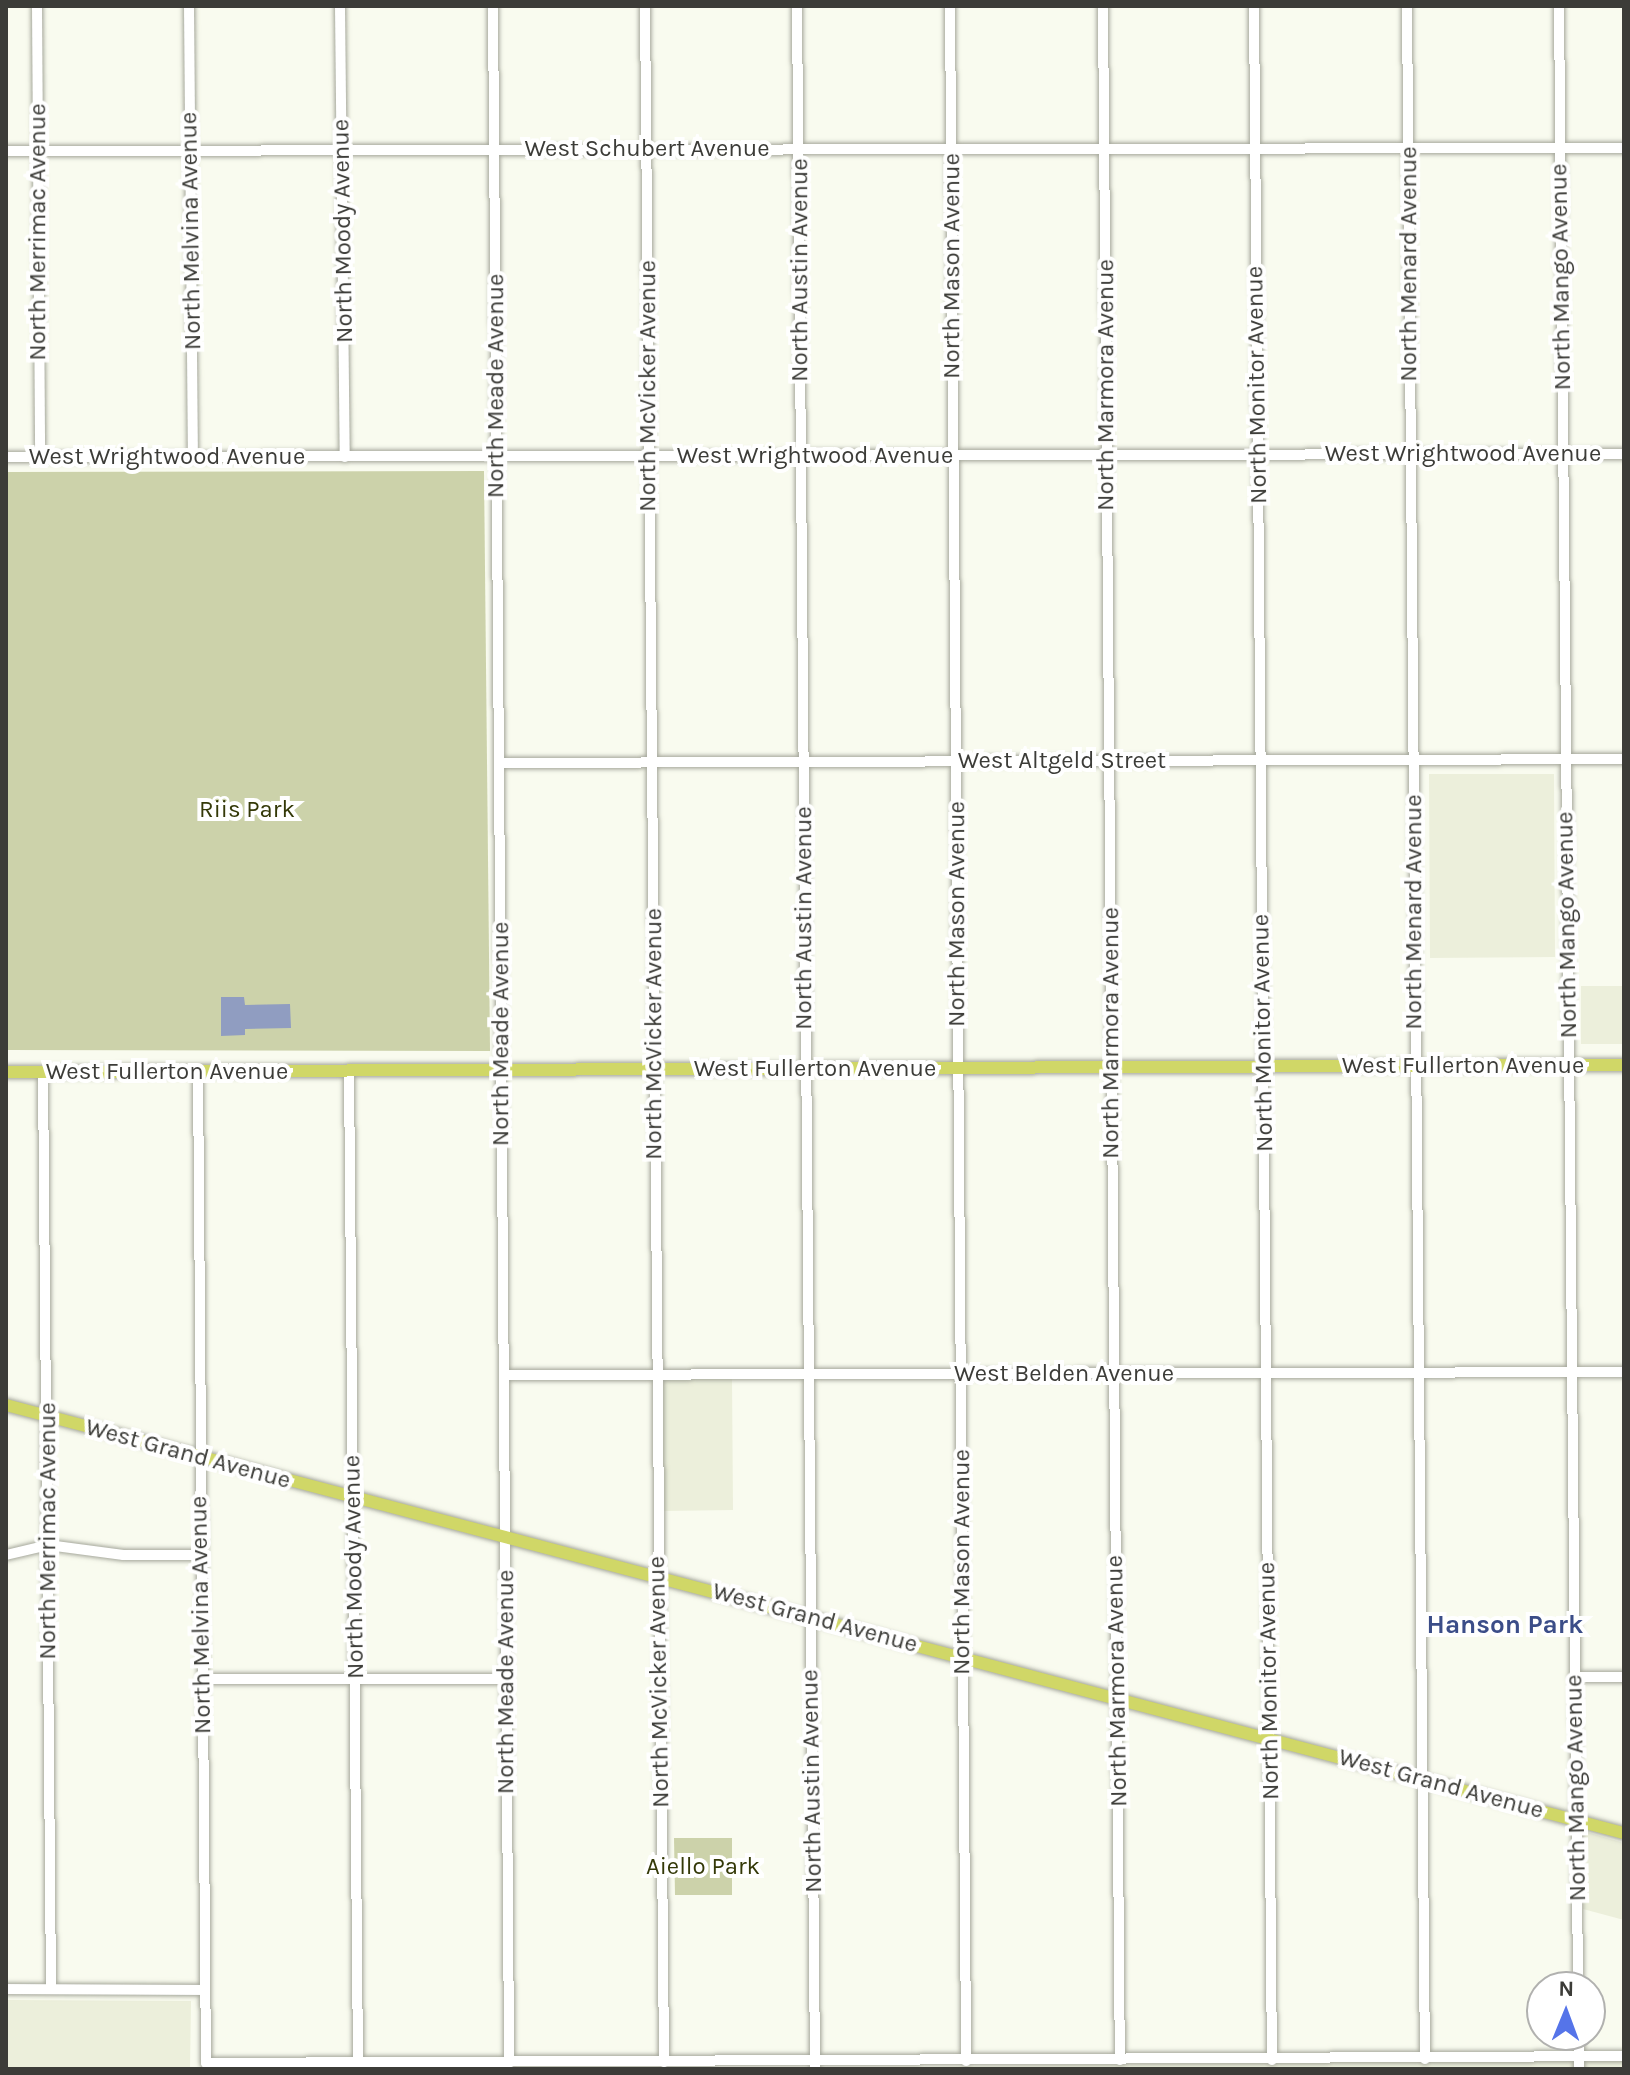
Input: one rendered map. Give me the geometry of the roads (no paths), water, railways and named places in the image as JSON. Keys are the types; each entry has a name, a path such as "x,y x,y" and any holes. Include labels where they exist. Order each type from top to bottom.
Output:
{"main road":[{"name":"West Fullerton Avenue","path":"6,1072 1624,1065"},
{"name":"West Grand Avenue","path":"6,1405 810,1615 1624,1833"}],"street":[{"name":"North Merrimac Avenue","path":"37,6 40,457"},
{"name":"North Melvina Avenue","path":"189,6 193,457"},
{"name":"North Moody Avenue","path":"340,6 345,457"},
{"name":"North Meade Avenue","path":"493,6 509,2063"},
{"name":"North McVicker Avenue","path":"645,6 664,2062"},
{"name":"North Austin Avenue","path":"797,6 815,2066"},
{"name":"North Mason Avenue","path":"950,6 966,2061"},
{"name":"North Marmora Avenue","path":"1103,6 1120,2060"},
{"name":"North Monitor Avenue","path":"1254,6 1272,2060"},
{"name":"North Menard Avenue","path":"1407,6 1425,2059"},
{"name":"North Mango Avenue","path":"1559,6 1578,1971"},
{"name":"West Schubert Avenue","path":"6,151 1624,148"},
{"name":"West Wrightwood Avenue","path":"6,457 1624,454"},
{"name":"West Altgeld Street","path":"499,763 1624,759"},
{"name":"North Moody Avenue","path":"349,1071 358,2063"},
{"name":"North Merrimac Avenue","path":"43,1072 51,1989"},
{"name":"North Melvina Avenue","path":"198,1072 206,2063 358,2063"},
{"name":"West Belden Avenue","path":"504,1375 1624,1372"},
{"path":"6,1555 48,1545 123,1555 200,1555"},
{"path":"1574,1677 1624,1677"},
{"path":"202,1679 506,1679"},
{"path":"6,1989 205,1990"},
{"path":"1579,2051 1579,2069"},
{"path":"358,2063 664,2062 815,2066 966,2061 1624,2056"}],"water":[{"path":"221,997 244,997 245,1005 290,1004 291,1028 245,1029 245,1035 221,1036"}],"district":[{"name":"Hanson Park","path":"1505,1625"}],"park label":[{"name":"Riis Park","path":"247,810"},
{"name":"Aiello Park","path":"703,1867"}]}
